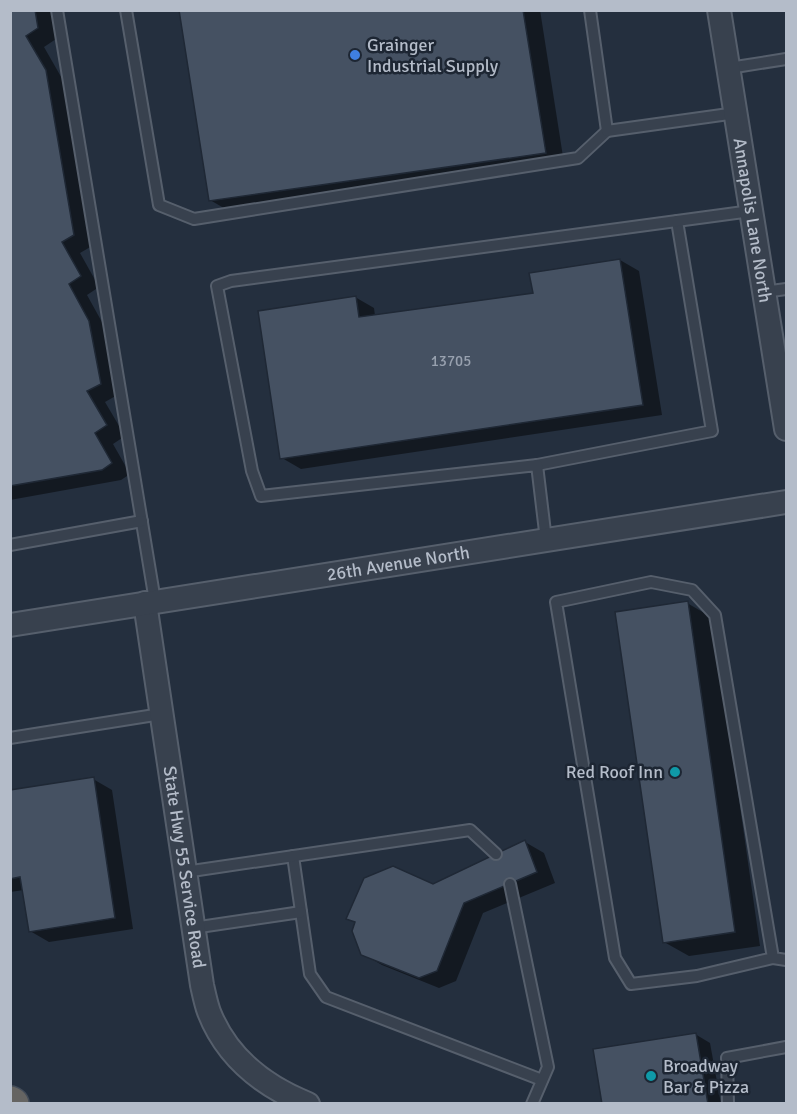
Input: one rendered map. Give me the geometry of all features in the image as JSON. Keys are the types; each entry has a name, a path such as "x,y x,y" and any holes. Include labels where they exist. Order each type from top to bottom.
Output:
{"street":[{"name":"Annapolis Lane North","path":"719,10 752,211 775,290 786,429"},
{"name":"26th Avenue North","path":"10,626 786,502"},
{"name":"State Hwy 55 Service Road","path":"150,602 161,714 202,985 209,1011 231,1050 247,1068 263,1081 299,1100"}],"lane":[{"path":"57,10 142,521 150,602"},
{"path":"126,10 159,205 194,219 578,158 607,131 736,113"},
{"path":"590,10 607,131"},
{"path":"729,68 786,59"},
{"path":"677,221 712,431 537,465 261,496 252,471 217,286 231,281 677,221 752,211"},
{"path":"537,465 546,540"},
{"path":"10,545 142,521"},
{"path":"773,958 716,615 692,590 651,582 556,602 615,958 631,984 697,976 773,958 786,960"},
{"path":"10,738 161,714"},
{"path":"185,872 470,830 496,854"},
{"path":"293,856 310,974 326,997 542,1080"},
{"path":"510,884 548,1067 532,1104"},
{"path":"193,928 301,912"},
{"path":"728,1104 727,1058 786,1047"}],"building":[{"path":"10,10 35,10 38,28 26,36 46,70 74,235 62,242 81,276 69,284 89,321 101,384 87,391 107,425 95,433 112,463 102,470 10,486"},
{"path":"179,10 523,10 546,153 209,201"},
{"path":"620,259 643,405 280,459 258,311 356,296 359,317 533,293 529,273"},
{"name":"Red Roof Inn","path":"688,601 735,932 663,943 615,612"},
{"path":"94,777 115,918 29,932 20,877 10,879 10,790"},
{"path":"525,840 537,872 464,903 437,971 419,978 361,955 352,931 355,922 346,919 364,878 393,866 433,884"},
{"name":"Broadway Bar & Pizza","path":"696,1033 708,1104 602,1104 593,1049"}],"place":[{"name":"Grainger Industrial Supply","path":"355,55"},
{"name":"Red Roof Inn","path":"675,772"},
{"name":"Broadway Bar & Pizza","path":"651,1076"}]}
